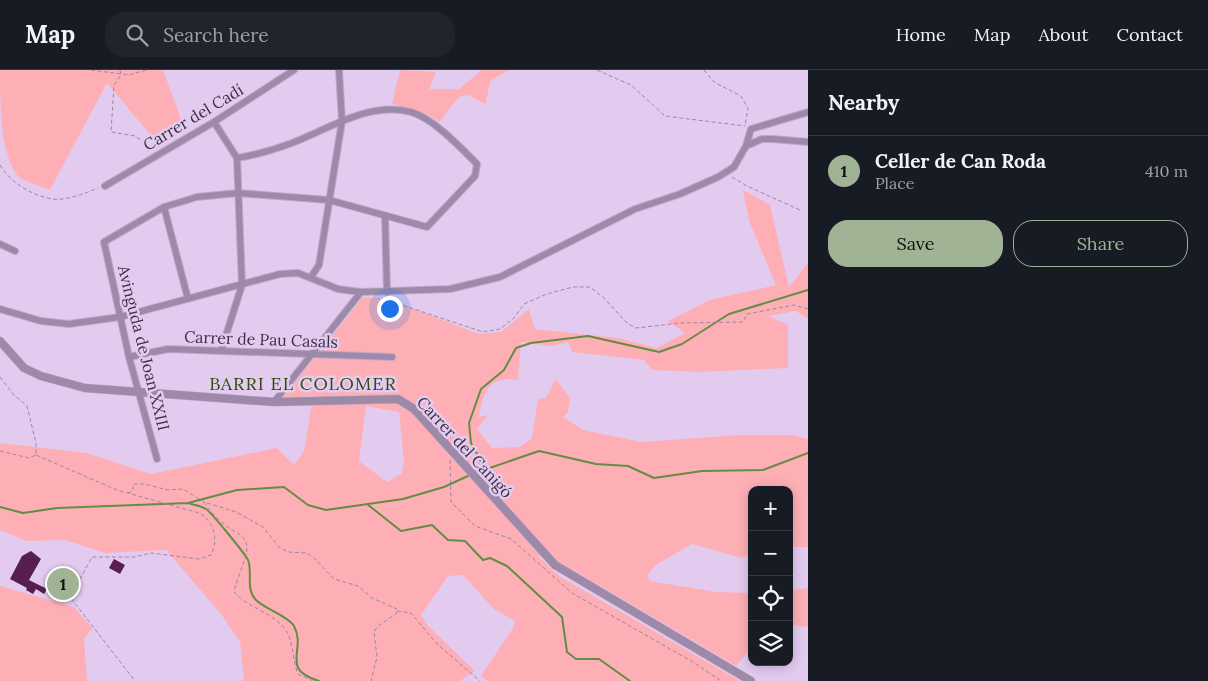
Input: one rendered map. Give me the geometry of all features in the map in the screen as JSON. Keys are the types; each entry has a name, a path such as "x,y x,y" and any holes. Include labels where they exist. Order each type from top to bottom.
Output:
{"street":[{"name":"Carrer del Cadí","path":"105,186 214,122 294,70"},
{"path":"311,277 319,265 342,121 339,70"},
{"path":"188,299 164,207 197,197 238,193 329,200 427,227 475,176 477,164 450,139 412,112 370,111 261,154 236,158"},
{"path":"0,311 41,321 69,324 120,317 280,274 298,273 338,289 361,292 450,289 500,277 634,209 680,194 725,172 734,166 746,146 748,128 808,112"},
{"path":"214,122 236,158 242,285 221,351"},
{"path":"746,146 762,140 774,139 808,142"},
{"name":"Avinguda de Joan XXIII","path":"157,459 120,317 104,242 164,207"},
{"path":"385,216 387,292"},
{"path":"0,244 15,251"},
{"path":"274,402 361,292"},
{"name":"Carrer del Canigó","path":"0,341 24,368 41,376 85,388 274,402 398,399 414,410 555,565 750,681"},
{"name":"Carrer de Pau Casals","path":"130,357 168,349 392,357"}],"path":[{"path":"91,70 121,75 144,70"},
{"path":"120,70 121,75 114,85 111,132 135,136 160,154"},
{"path":"597,70 631,85 665,116 748,128 748,108 741,96 714,82 704,70"},
{"path":"0,165 10,180 53,199 73,196 105,186"},
{"path":"725,172 747,186 800,210"},
{"path":"387,292 399,304 483,332 500,329 514,318 524,304 547,294 573,287 590,287 604,298 627,323 636,328 680,323 743,322 748,314 794,304 808,309"},
{"path":"0,377 14,395 27,406 36,443 36,455"},
{"path":"0,451 30,458 36,455 127,493 198,513 208,518 213,529 216,546 211,555 198,558 151,553 134,556 92,558 70,597 135,681"},
{"path":"127,493 133,491 133,484 144,484 168,490 182,489 204,502 236,512 256,522 263,527 279,547 288,552 306,553 312,556 334,579 358,586 372,598 397,611 411,614 437,644 480,681"},
{"path":"204,502 216,517 228,527 240,533 246,542 246,554 237,577 234,592 242,601 284,627 291,640 292,658 298,674 313,681"},
{"path":"371,681 377,657 374,632 377,627 397,613 397,611"}],"shaded area":[{"path":"0,70 163,70 185,130 159,145 107,83 50,190 21,179 9,159 3,129"},
{"path":"400,70 436,72 429,89 459,89 482,70 509,70 491,80 485,104 468,95 459,97 439,122 427,114 392,104"},
{"path":"743,190 770,205 789,287 808,263 808,319 796,311 768,316 788,325 788,368 700,372 652,370 644,360 572,352 568,342 551,346 521,342 518,380 500,380 489,387 485,393 479,417 488,415 477,429 492,448 520,447 532,438 538,399 546,398 556,379 570,398 568,412 563,417 583,430 641,442 740,435 791,435 808,439 808,547 793,547 793,486 748,486 748,556 742,558 692,544 656,565 648,574 649,581 717,592 748,593 748,651 736,666 561,563 537,555 559,576 740,681 487,681 481,676 513,628 515,621 494,609 463,575 448,576 421,615 428,626 475,671 460,681 241,681 244,679 240,642 221,614 166,550 105,553 65,540 27,541 0,530 0,443 87,453 151,474 277,448 294,465 304,451 313,396 283,398 363,297 388,299 479,334 501,332 529,309 535,329 618,338 657,348 685,333 668,321 710,300 776,285 749,221","holes":["366,406 399,412 404,462 402,473 387,482 359,461"]},
{"path":"0,586 74,607 92,628 84,639 87,681 0,681"},
{"path":"808,588 808,627 793,625 793,590"}],"building":[{"path":"31,551 41,559 29,580 47,589 44,594 36,589 33,594 26,590 27,588 10,579 22,556"},
{"path":"114,559 125,565 120,574 109,568"},
{"path":"60,569 78,578 66,600 48,590"}],"waterway":[{"path":"485,469 471,443 469,423 481,389 504,370 516,348 531,343 588,336 659,352 682,344 729,314 808,290"},
{"path":"475,473 539,451 596,464 628,466 654,478 702,471 763,470 808,453"},
{"path":"0,507 23,513 57,508 188,503 237,490 284,487 308,505 326,510 403,499 444,487 470,475"},
{"path":"188,503 206,509 246,556 253,596 260,603 291,622 297,635 297,665 300,671 319,681"},
{"path":"367,504 401,531 432,525 448,540 465,541 483,560 490,558 507,566 562,617 567,652 576,659 599,659 630,681"}],"place":[{"name":"Celler de Can Roda","path":"63,584"}],"district":[{"name":"BARRI EL COLOMER","path":"303,383"}]}
